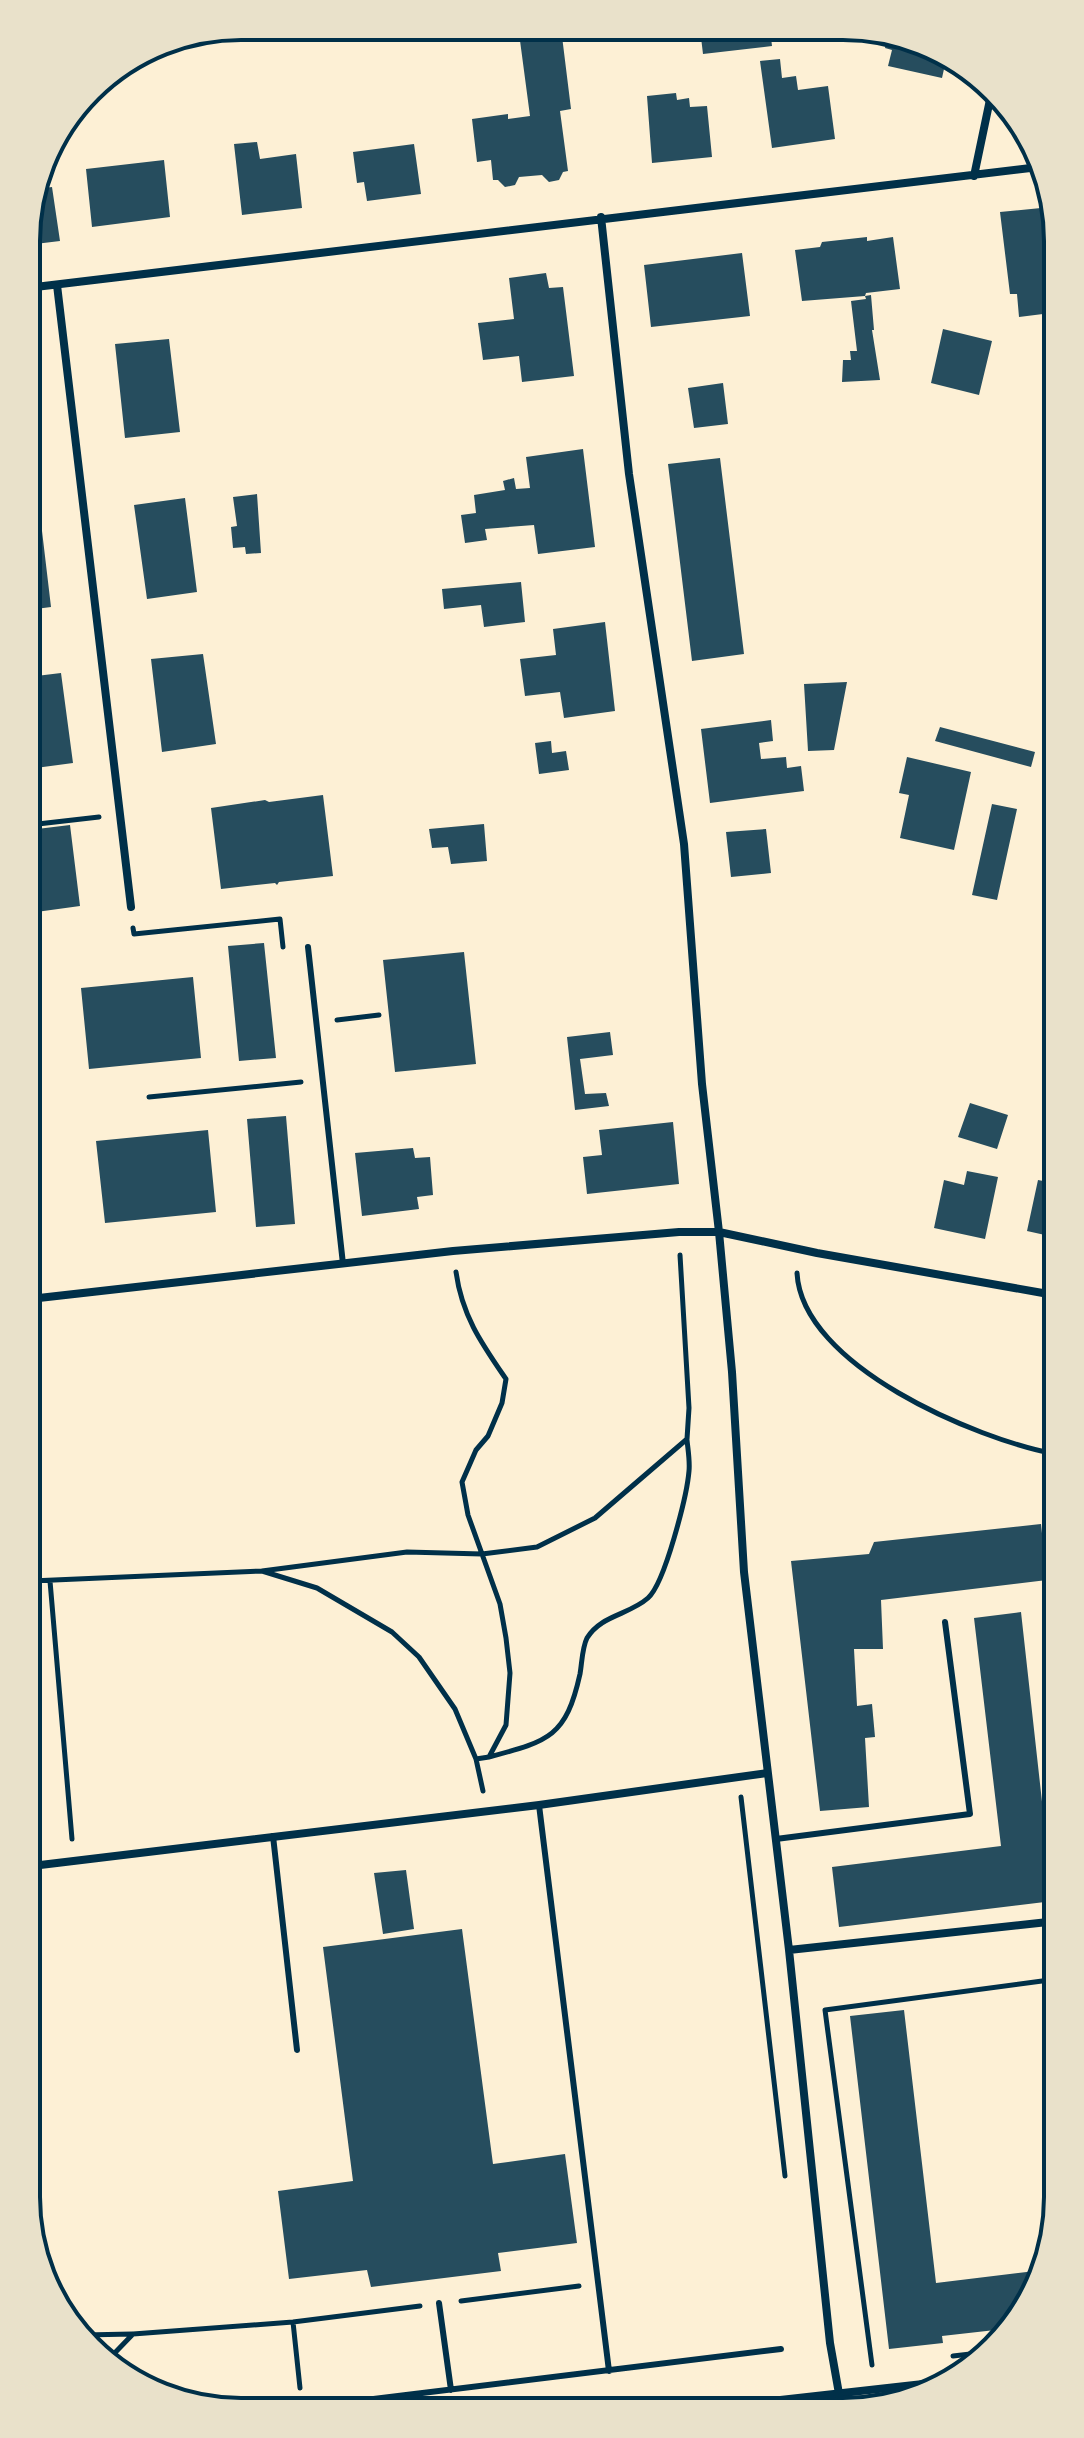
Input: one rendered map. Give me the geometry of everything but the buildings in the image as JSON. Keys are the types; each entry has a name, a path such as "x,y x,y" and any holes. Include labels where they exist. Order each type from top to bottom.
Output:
{"street":[{"path":"974,176 989,103"},
{"path":"40,287 601,217 1030,168"},
{"path":"601,217 629,474 684,844 702,1084 732,1372 744,1572 789,1950 828,2327 840,2398"},
{"path":"57,285 131,907"},
{"path":"40,1298 453,1251 679,1232 719,1232 817,1253 1044,1293"},
{"path":"40,1865 539,1805 767,1773"},
{"path":"789,1950 1044,1922"},
{"path":"796,2398 914,2385"}],"lane":[{"path":"308,947 343,1264"},
{"path":"776,1839 970,1814 945,1622"},
{"path":"539,1805 609,2371"},
{"path":"273,1836 297,2050"},
{"path":"439,2303 451,2390"},
{"path":"384,2398 781,2349"}],"path":[{"path":"40,824 121,815"},
{"path":"131,907 134,934 280,919 283,949"},
{"path":"317,1023 379,1015"},
{"path":"149,1097 322,1080"},
{"path":"476,1759 546,1738 561,1727 571,1708 585,1641 597,1624 649,1598 660,1581 690,1467 679,1232"},
{"path":"453,1251 459,1297 474,1332 506,1379 502,1403 488,1436 476,1450 462,1482 468,1515 500,1604 510,1673 506,1725 489,1757"},
{"path":"797,1273 798,1289 812,1318 839,1348 871,1373 913,1403 970,1429 1044,1451"},
{"path":"40,1581 262,1571 407,1552 482,1554 537,1547 595,1518 687,1439"},
{"path":"262,1571 317,1588 392,1632 419,1657 455,1709 476,1759 487,1811"},
{"path":"50,1581 74,1859"},
{"path":"739,1779 786,2177"},
{"path":"871,2365 825,2010 1044,1981"},
{"path":"95,2335 293,2322 600,2284"},
{"path":"293,2322 300,2393"},
{"path":"115,2353 133,2334"}]}
